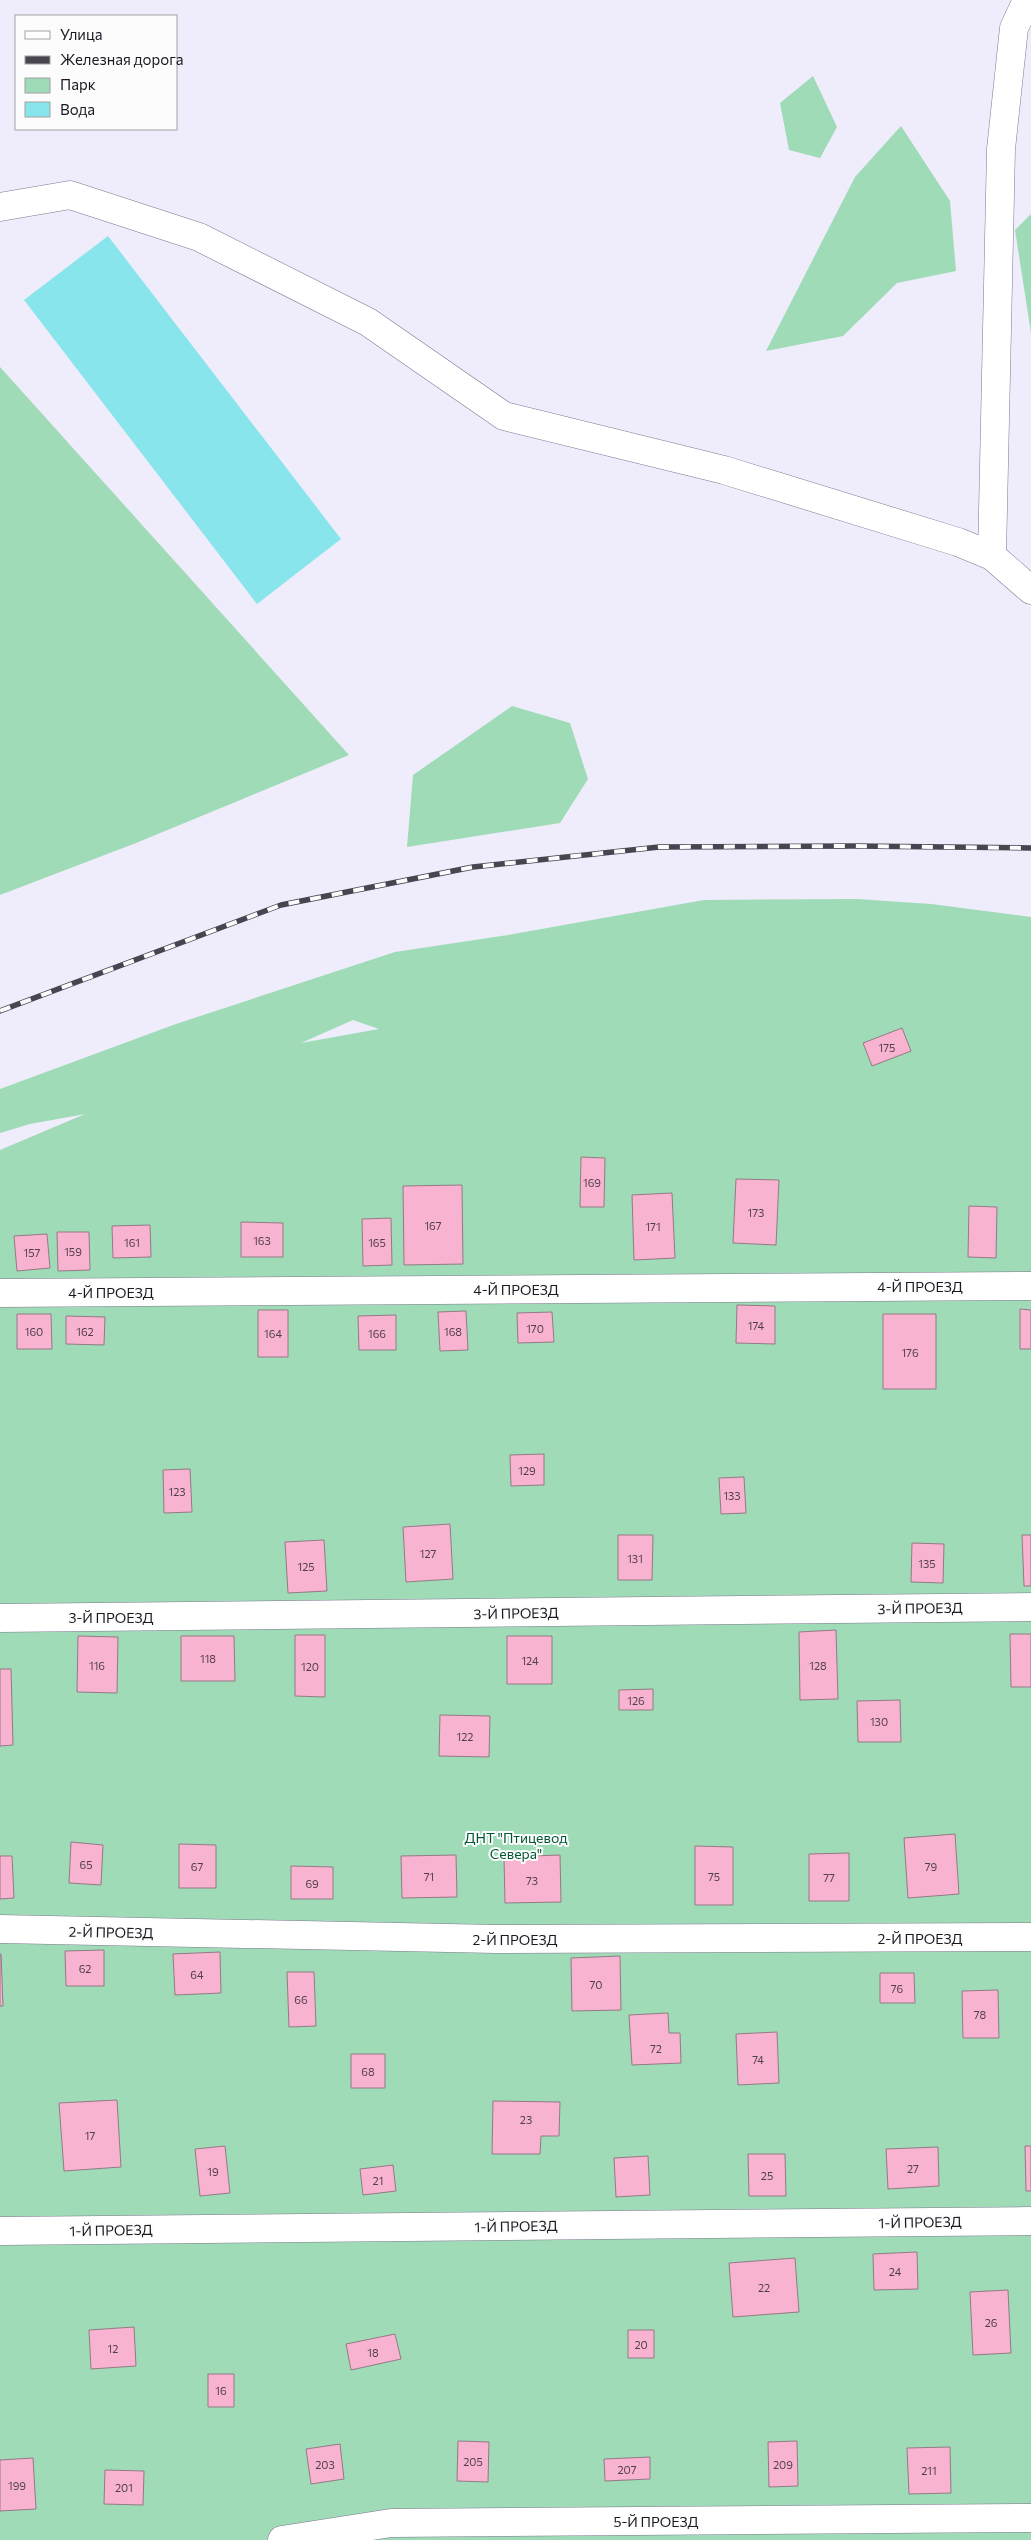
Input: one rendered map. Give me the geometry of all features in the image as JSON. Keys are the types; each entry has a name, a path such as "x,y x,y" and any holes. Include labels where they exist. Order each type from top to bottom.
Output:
{"street":[{"path":"992,556 1001,149 1014,28 1026,0"},
{"path":"0,206 70,195 199,237 368,322 504,416 724,470 958,542 992,556 1031,590"},
{"name":"4-Й ПРОЕЗД","path":"0,1293 1031,1286"},
{"name":"3-Й ПРОЕЗД","path":"0,1618 1031,1607"},
{"name":"2-Й ПРОЕЗД","path":"0,1930 496,1939 1031,1937"},
{"name":"1-Й ПРОЕЗД","path":"0,2231 1031,2221"},
{"name":"5-Й ПРОЕЗД","path":"282,2540 392,2523 1031,2518"}],"green space":[{"path":"813,76 837,127 820,158 789,150 780,103"},
{"path":"901,126 950,201 956,271 897,283 843,336 766,351 855,177"},
{"path":"1031,214 1031,333 1015,230"},
{"path":"0,367 349,755 136,843 0,895"},
{"path":"512,706 570,723 588,779 560,823 407,847 413,775"},
{"name":"ДНТ \"Птицевод Севера\"","path":"857,899 931,904 1031,917 1031,2540 0,2540 0,1150 85,1114 30,1124 0,1133 0,1089 176,1024 395,952 508,935 704,900","holes":["353,1020 379,1029 301,1043"]}],"water":[{"path":"108,236 341,539 257,604 24,300"}],"building":[{"path":"902,1028 911,1051 872,1066 863,1043"},
{"path":"581,1157 605,1158 604,1207 580,1207"},
{"path":"736,1179 779,1180 776,1245 733,1243"},
{"path":"462,1185 463,1264 404,1265 403,1186"},
{"path":"672,1193 675,1258 634,1260 632,1195"},
{"path":"969,1206 997,1207 996,1258 968,1257"},
{"path":"391,1218 392,1265 363,1266 362,1219"},
{"path":"241,1222 283,1223 283,1257 241,1257"},
{"path":"150,1225 151,1257 113,1258 112,1226"},
{"path":"57,1232 89,1232 90,1270 58,1271"},
{"path":"47,1234 50,1268 17,1271 14,1236"},
{"path":"737,1305 775,1306 775,1344 736,1343"},
{"path":"1020,1309 1031,1310 1031,1349 1020,1349"},
{"path":"258,1310 288,1310 288,1357 258,1357"},
{"path":"466,1311 468,1350 440,1351 438,1312"},
{"path":"552,1312 554,1342 518,1343 517,1313"},
{"path":"17,1314 51,1314 52,1349 17,1349"},
{"path":"883,1314 936,1314 936,1389 883,1389"},
{"path":"396,1315 396,1350 359,1350 358,1316"},
{"path":"66,1316 105,1317 104,1345 66,1344"},
{"path":"544,1454 544,1485 511,1486 510,1455"},
{"path":"190,1469 192,1512 164,1513 163,1470"},
{"path":"744,1477 746,1513 721,1514 719,1478"},
{"path":"450,1524 453,1579 406,1582 403,1527"},
{"path":"618,1535 653,1535 652,1580 618,1580"},
{"path":"1022,1535 1031,1535 1031,1586 1024,1586"},
{"path":"324,1540 327,1591 288,1593 285,1542"},
{"path":"912,1543 944,1544 943,1583 911,1582"},
{"path":"836,1630 838,1699 800,1700 799,1632"},
{"path":"1010,1634 1031,1634 1031,1687 1011,1687"},
{"path":"295,1635 325,1635 325,1697 295,1696"},
{"path":"78,1636 118,1637 117,1693 77,1692"},
{"path":"181,1636 234,1636 235,1681 181,1681"},
{"path":"507,1636 552,1636 552,1684 507,1684"},
{"path":"0,1669 11,1669 13,1745 0,1746"},
{"path":"653,1689 653,1710 619,1710 619,1690"},
{"path":"900,1700 901,1742 858,1742 857,1701"},
{"path":"440,1715 490,1716 489,1757 439,1756"},
{"path":"955,1834 959,1894 908,1898 904,1838"},
{"path":"71,1842 103,1845 101,1885 69,1883"},
{"path":"179,1844 216,1845 216,1888 179,1888"},
{"path":"695,1846 733,1847 733,1905 695,1905"},
{"path":"849,1853 849,1901 809,1901 809,1854"},
{"path":"456,1855 457,1897 402,1898 401,1856"},
{"path":"560,1855 561,1902 505,1903 504,1857"},
{"path":"0,1856 12,1856 14,1898 0,1899"},
{"path":"291,1866 333,1867 333,1899 291,1899"},
{"path":"104,1950 104,1986 66,1986 65,1951"},
{"path":"220,1952 221,1993 175,1995 173,1954"},
{"path":"1,1954 3,2006 0,2006"},
{"path":"620,1956 621,2010 572,2011 571,1958"},
{"path":"287,1972 314,1972 316,2026 289,2027"},
{"path":"880,1973 914,1973 915,2003 880,2003"},
{"path":"998,1990 999,2038 963,2038 962,1991"},
{"path":"668,2013 669,2033 680,2033 681,2063 632,2065 629,2015"},
{"path":"777,2032 779,2083 738,2085 736,2034"},
{"path":"351,2054 385,2054 385,2088 351,2088"},
{"path":"117,2100 121,2167 64,2171 59,2103"},
{"path":"493,2101 560,2102 559,2136 541,2136 540,2154 492,2154"},
{"path":"225,2146 230,2193 200,2196 195,2149"},
{"path":"1025,2146 1031,2146 1031,2191 1026,2191"},
{"path":"938,2147 939,2186 888,2189 886,2149"},
{"path":"748,2154 785,2154 786,2196 749,2196"},
{"path":"648,2156 650,2195 616,2197 614,2158"},
{"path":"393,2165 396,2191 363,2195 360,2169"},
{"path":"917,2252 918,2289 874,2290 873,2254"},
{"path":"795,2258 799,2312 733,2317 729,2263"},
{"path":"1008,2290 1011,2353 973,2355 970,2292"},
{"path":"134,2327 136,2366 91,2369 89,2330"},
{"path":"628,2330 654,2330 654,2358 628,2358"},
{"path":"395,2334 401,2359 351,2370 346,2344"},
{"path":"208,2374 234,2374 234,2407 208,2407"},
{"path":"458,2441 489,2442 488,2482 457,2481"},
{"path":"797,2441 798,2486 769,2487 768,2442"},
{"path":"340,2444 344,2479 311,2484 306,2449"},
{"path":"950,2447 951,2493 909,2494 907,2448"},
{"path":"650,2457 650,2479 605,2481 604,2459"},
{"path":"33,2458 36,2509 0,2511 0,2460"},
{"path":"105,2470 144,2471 143,2505 104,2504"}],"railway":[{"path":"0,1011 281,905 473,867 659,847 854,846 1031,848"}]}
